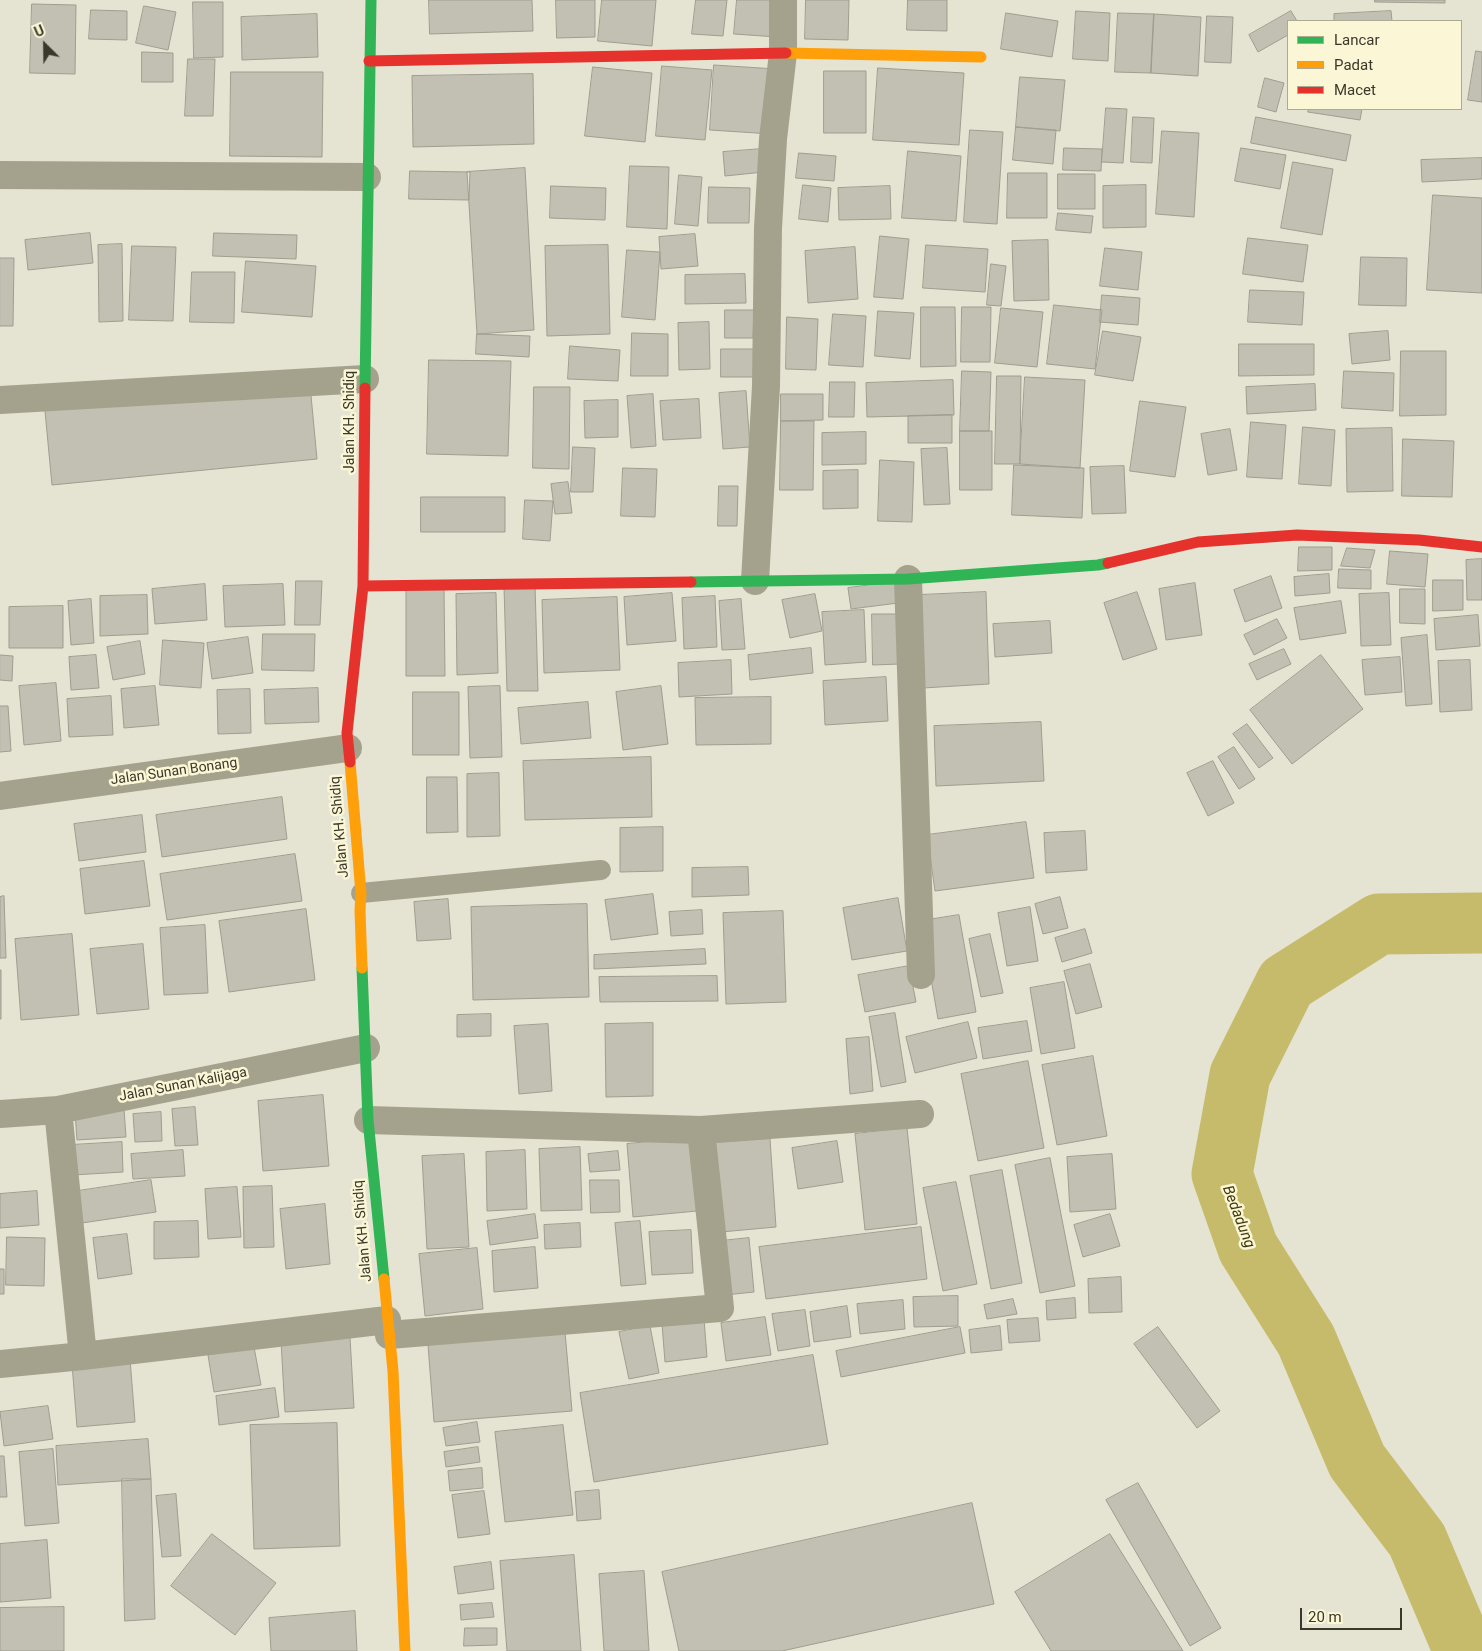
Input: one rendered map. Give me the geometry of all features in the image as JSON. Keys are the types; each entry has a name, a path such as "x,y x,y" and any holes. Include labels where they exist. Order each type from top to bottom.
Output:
{"street":[{"name":"Jalan KH. Shidiq","path":"371,0 367,177 364,586 347,733 361,893 360,910 368,1120 393,1370 405,1651"},
{"path":"755,581 766,386 770,188 782,53 783,0"},
{"path":"369,62 782,53 981,57"},
{"path":"0,175 367,177"},
{"path":"0,400 365,379"},
{"path":"364,586 908,578 1098,565 1198,542 1297,535 1419,540 1482,547"},
{"path":"908,578 921,975"},
{"name":"Jalan Sunan Bonang","path":"0,796 348,748"},
{"name":"Jalan Sunan Kalijaga","path":"0,1114 58,1110 366,1048"},
{"path":"58,1110 83,1356"},
{"path":"368,1120 701,1130 920,1114"},
{"path":"0,1364 388,1328 720,1308 701,1130"}],"lane":[{"path":"361,893 601,870"}],"building":[{"path":"429,0 532,0 533,31 430,34"},
{"path":"556,0 595,0 595,37 557,38"},
{"path":"602,0 656,0 652,46 598,41"},
{"path":"696,0 727,0 723,36 692,34"},
{"path":"737,0 780,0 777,37 734,34"},
{"path":"806,0 849,0 848,40 805,39"},
{"path":"908,0 947,0 947,31 907,30"},
{"path":"1375,0 1445,0 1445,3 1375,2"},
{"path":"193,2 223,2 223,57 194,58"},
{"path":"32,4 76,5 75,74 30,73"},
{"path":"144,6 176,12 168,50 136,43"},
{"path":"91,10 127,11 127,40 89,39"},
{"path":"1076,11 1110,13 1108,61 1073,59"},
{"path":"1291,11 1296,20 1287,20 1287,36 1258,52 1249,35"},
{"path":"1391,11 1392,20 1334,20 1334,14"},
{"path":"1006,13 1058,21 1052,57 1001,49"},
{"path":"1118,13 1154,14 1151,73 1115,72"},
{"path":"317,14 318,57 242,60 241,17"},
{"path":"1154,14 1201,17 1198,76 1151,73"},
{"path":"1207,16 1233,17 1231,63 1205,62"},
{"path":"1476,51 1482,52 1482,102 1468,100"},
{"path":"142,52 173,53 173,82 142,82"},
{"path":"188,59 215,59 213,116 185,116"},
{"path":"714,65 776,69 772,134 710,130"},
{"path":"662,66 712,70 705,140 656,136"},
{"path":"593,67 652,73 645,142 585,136"},
{"path":"878,68 964,73 959,145 873,140"},
{"path":"824,71 866,71 866,133 824,133"},
{"path":"231,72 323,72 322,157 230,156"},
{"path":"533,74 534,144 413,147 412,76"},
{"path":"1020,77 1065,80 1060,131 1016,127"},
{"path":"1265,78 1284,83 1276,112 1258,107"},
{"path":"1106,108 1127,109 1123,163 1102,162"},
{"path":"1309,110 1362,110 1360,120 1308,112"},
{"path":"1133,117 1154,118 1152,163 1131,162"},
{"path":"1256,117 1351,135 1346,161 1251,143"},
{"path":"1016,127 1056,130 1053,164 1013,160"},
{"path":"970,130 1003,132 997,224 964,222"},
{"path":"1162,131 1199,133 1194,217 1156,214"},
{"path":"1064,148 1102,149 1101,171 1063,170"},
{"path":"1241,148 1286,155 1280,189 1235,181"},
{"path":"762,149 764,172 725,176 723,152"},
{"path":"908,151 961,156 956,221 902,218"},
{"path":"799,153 836,156 834,181 796,178"},
{"path":"1482,158 1482,179 1422,182 1421,160"},
{"path":"1293,162 1333,169 1322,235 1281,228"},
{"path":"630,166 669,167 667,229 627,227"},
{"path":"525,168 534,330 477,334 467,172"},
{"path":"410,171 470,172 469,200 409,199"},
{"path":"1008,173 1047,173 1047,218 1007,218"},
{"path":"1058,174 1095,174 1095,209 1058,209"},
{"path":"679,175 702,177 698,226 675,224"},
{"path":"803,185 831,188 828,222 799,219"},
{"path":"1146,185 1146,227 1103,228 1103,186"},
{"path":"551,186 606,188 605,220 550,218"},
{"path":"890,186 891,219 839,220 838,188"},
{"path":"709,187 750,188 749,223 708,223"},
{"path":"1433,195 1482,198 1482,293 1427,290"},
{"path":"1058,213 1093,216 1091,233 1056,230"},
{"path":"90,233 93,263 28,270 25,240"},
{"path":"214,233 297,235 296,259 213,256"},
{"path":"695,234 698,266 661,269 659,237"},
{"path":"880,236 909,239 903,299 874,297"},
{"path":"1248,238 1308,245 1303,282 1243,274"},
{"path":"1048,240 1049,300 1014,301 1012,241"},
{"path":"122,244 123,321 99,322 98,245"},
{"path":"608,245 610,334 547,336 545,246"},
{"path":"926,245 988,249 985,292 923,288"},
{"path":"132,246 176,247 173,321 129,320"},
{"path":"855,247 858,299 808,303 805,251"},
{"path":"1105,248 1142,252 1138,290 1100,286"},
{"path":"627,250 660,252 655,320 622,317"},
{"path":"1361,257 1407,258 1406,306 1359,305"},
{"path":"0,258 14,258 13,326 0,326"},
{"path":"246,261 316,266 312,317 242,312"},
{"path":"991,264 1006,266 1001,306 987,305"},
{"path":"192,272 235,272 234,323 190,322"},
{"path":"745,274 746,303 685,304 685,275"},
{"path":"1250,290 1304,292 1302,325 1248,322"},
{"path":"1102,295 1140,298 1138,325 1100,322"},
{"path":"1054,305 1102,310 1095,369 1047,364"},
{"path":"921,307 955,307 956,366 921,367"},
{"path":"962,307 991,307 990,362 961,362"},
{"path":"1001,308 1043,312 1037,367 995,363"},
{"path":"725,310 754,310 753,338 725,338"},
{"path":"878,311 914,313 910,359 875,356"},
{"path":"833,314 866,316 863,367 829,365"},
{"path":"787,317 818,319 816,370 786,369"},
{"path":"709,322 710,369 679,370 678,323"},
{"path":"1103,331 1141,337 1133,381 1095,375"},
{"path":"1388,331 1390,360 1352,364 1349,334"},
{"path":"632,333 668,334 668,376 631,376"},
{"path":"477,334 530,336 529,357 476,354"},
{"path":"1239,344 1314,344 1314,375 1239,376"},
{"path":"570,346 620,350 618,381 568,379"},
{"path":"721,349 756,349 756,377 721,377"},
{"path":"1401,351 1446,351 1446,415 1400,416"},
{"path":"429,360 511,361 508,456 427,454"},
{"path":"962,371 991,372 989,431 960,431"},
{"path":"1344,371 1394,373 1393,411 1342,408"},
{"path":"997,376 1021,376 1020,464 995,464"},
{"path":"1025,377 1085,380 1080,468 1020,464"},
{"path":"953,380 954,415 867,417 866,383"},
{"path":"830,382 855,382 854,417 829,417"},
{"path":"1315,384 1316,410 1247,414 1246,387"},
{"path":"310,385 317,459 52,485 45,411"},
{"path":"534,387 570,387 569,469 533,468"},
{"path":"746,391 750,447 723,449 719,393"},
{"path":"653,394 656,446 631,448 627,396"},
{"path":"781,394 823,394 823,420 781,421"},
{"path":"699,399 701,438 663,440 660,401"},
{"path":"618,400 618,437 585,438 584,401"},
{"path":"1140,401 1186,407 1175,477 1130,471"},
{"path":"952,415 952,443 908,443 908,416"},
{"path":"781,421 814,421 813,490 780,490"},
{"path":"1251,422 1286,425 1282,479 1247,477"},
{"path":"1303,427 1335,430 1331,486 1299,484"},
{"path":"1392,428 1393,491 1347,492 1346,429"},
{"path":"1230,429 1237,470 1208,475 1201,434"},
{"path":"960,431 992,431 992,490 960,490"},
{"path":"866,432 866,464 822,465 822,433"},
{"path":"1403,439 1454,441 1452,497 1402,496"},
{"path":"573,447 595,448 593,492 571,492"},
{"path":"947,448 950,504 924,505 921,449"},
{"path":"880,460 914,462 912,522 878,521"},
{"path":"1014,465 1084,468 1082,518 1012,515"},
{"path":"1124,466 1126,513 1092,514 1090,467"},
{"path":"623,468 657,469 655,517 621,516"},
{"path":"858,470 858,508 823,509 823,471"},
{"path":"568,482 572,513 555,514 551,484"},
{"path":"719,486 738,486 737,526 718,526"},
{"path":"421,497 505,497 505,532 421,532"},
{"path":"525,500 553,501 550,541 523,539"},
{"path":"1299,547 1332,547 1332,570 1298,571"},
{"path":"1347,548 1375,550 1370,568 1341,566"},
{"path":"1390,551 1428,554 1425,587 1387,584"},
{"path":"1482,559 1482,600 1467,600 1466,560"},
{"path":"1339,569 1371,570 1371,589 1338,588"},
{"path":"1329,574 1330,593 1295,596 1294,577"},
{"path":"1271,576 1282,608 1245,622 1234,590"},
{"path":"1433,580 1463,580 1463,610 1433,611"},
{"path":"296,581 322,581 320,625 295,625"},
{"path":"895,582 898,603 851,609 848,588"},
{"path":"1195,583 1202,635 1166,640 1159,589"},
{"path":"205,584 207,620 155,624 152,589"},
{"path":"283,584 285,625 225,627 223,586"},
{"path":"535,585 538,691 507,691 504,586"},
{"path":"444,587 445,676 406,676 406,588"},
{"path":"1400,589 1425,589 1425,624 1400,623"},
{"path":"986,592 989,684 923,688 919,595"},
{"path":"1137,592 1157,649 1123,660 1104,603"},
{"path":"496,593 498,673 457,675 456,594"},
{"path":"672,593 676,641 627,645 624,597"},
{"path":"1389,593 1391,645 1361,646 1359,594"},
{"path":"815,594 822,631 790,638 782,600"},
{"path":"147,595 148,634 100,636 100,596"},
{"path":"715,596 717,647 684,649 682,598"},
{"path":"617,597 620,670 544,673 542,600"},
{"path":"91,599 94,643 71,645 68,601"},
{"path":"741,599 745,649 722,650 719,601"},
{"path":"1341,601 1346,633 1300,640 1294,608"},
{"path":"63,606 63,648 9,648 9,607"},
{"path":"864,610 866,662 825,665 822,612"},
{"path":"872,614 900,614 900,664 873,665"},
{"path":"1478,615 1480,646 1436,650 1434,619"},
{"path":"1277,619 1287,638 1254,655 1244,635"},
{"path":"1050,621 1052,653 995,657 993,624"},
{"path":"263,634 315,634 314,671 262,670"},
{"path":"1427,635 1432,704 1406,706 1401,638"},
{"path":"248,637 253,673 212,679 207,643"},
{"path":"163,640 204,643 201,688 160,685"},
{"path":"140,641 145,674 113,680 107,647"},
{"path":"811,648 813,673 750,680 748,655"},
{"path":"1284,649 1291,664 1257,680 1249,664"},
{"path":"0,655 13,656 12,681 0,680"},
{"path":"96,655 99,688 71,690 69,657"},
{"path":"1321,655 1363,709 1292,764 1250,710"},
{"path":"1400,657 1402,692 1365,695 1362,660"},
{"path":"731,660 732,694 679,697 678,663"},
{"path":"1470,660 1472,710 1440,712 1438,661"},
{"path":"886,677 888,721 825,725 823,681"},
{"path":"56,683 61,741 24,745 19,686"},
{"path":"155,686 159,725 124,728 121,689"},
{"path":"500,686 502,757 470,758 468,687"},
{"path":"661,686 668,744 623,750 616,692"},
{"path":"318,688 319,722 265,724 264,690"},
{"path":"250,689 251,733 218,734 217,690"},
{"path":"413,692 459,692 459,755 413,755"},
{"path":"111,696 113,735 69,737 67,699"},
{"path":"771,697 771,744 696,745 695,698"},
{"path":"588,702 591,738 521,744 518,708"},
{"path":"0,706 8,706 11,751 0,752"},
{"path":"1041,722 1044,781 936,786 934,726"},
{"path":"1247,724 1273,758 1259,768 1233,734"},
{"path":"1234,747 1255,779 1239,789 1218,757"},
{"path":"651,757 652,817 525,820 523,761"},
{"path":"1213,761 1234,803 1208,816 1187,773"},
{"path":"499,773 500,836 467,837 467,774"},
{"path":"427,777 457,777 458,832 427,833"},
{"path":"282,797 287,839 162,857 156,815"},
{"path":"142,815 146,852 79,861 74,824"},
{"path":"1026,822 1034,878 935,891 927,835"},
{"path":"663,827 663,871 620,872 620,828"},
{"path":"1085,831 1087,870 1046,873 1044,833"},
{"path":"295,854 302,901 167,920 160,874"},
{"path":"144,861 150,906 85,914 80,869"},
{"path":"748,867 749,895 692,897 692,868"},
{"path":"653,894 658,934 611,940 605,900"},
{"path":"4,896 6,958 0,958 0,897"},
{"path":"1060,897 1068,928 1043,934 1035,904"},
{"path":"898,898 907,951 852,960 843,908"},
{"path":"448,899 451,939 417,941 414,902"},
{"path":"587,904 589,997 473,1000 471,907"},
{"path":"1030,907 1038,961 1007,966 998,913"},
{"path":"306,909 315,980 229,992 219,921"},
{"path":"702,910 703,934 671,936 669,912"},
{"path":"783,911 786,1002 726,1004 723,913"},
{"path":"959,915 976,1012 938,1019 921,921"},
{"path":"205,925 208,993 164,995 160,928"},
{"path":"1085,929 1092,953 1062,962 1055,938"},
{"path":"72,934 79,1015 21,1020 15,939"},
{"path":"990,934 1003,993 981,997 969,939"},
{"path":"143,944 149,1009 97,1014 90,949"},
{"path":"705,949 706,964 594,969 594,955"},
{"path":"1090,964 1102,1007 1076,1014 1064,971"},
{"path":"909,966 916,1002 865,1012 858,975"},
{"path":"1,970 1,1019 0,1019"},
{"path":"717,976 718,1001 600,1002 599,977"},
{"path":"1064,982 1075,1048 1041,1054 1030,988"},
{"path":"895,1013 906,1082 881,1087 869,1017"},
{"path":"491,1014 491,1036 457,1037 457,1015"},
{"path":"1027,1021 1032,1051 983,1059 978,1028"},
{"path":"968,1022 977,1058 915,1073 906,1037"},
{"path":"653,1023 653,1096 606,1097 605,1024"},
{"path":"548,1024 552,1091 519,1094 514,1026"},
{"path":"869,1037 873,1091 850,1094 846,1039"},
{"path":"1093,1056 1107,1136 1057,1145 1042,1065"},
{"path":"1028,1061 1044,1148 978,1161 961,1074"},
{"path":"323,1095 329,1166 263,1171 258,1101"},
{"path":"195,1107 198,1145 175,1146 172,1109"},
{"path":"124,1109 126,1137 77,1140 75,1112"},
{"path":"161,1112 162,1141 135,1142 133,1114"},
{"path":"907,1128 917,1224 865,1230 855,1134"},
{"path":"691,1138 697,1211 633,1217 627,1144"},
{"path":"770,1139 776,1227 721,1232 714,1143"},
{"path":"837,1141 843,1182 798,1189 792,1148"},
{"path":"122,1142 123,1172 73,1175 71,1145"},
{"path":"580,1147 582,1210 541,1211 539,1149"},
{"path":"183,1150 185,1176 133,1179 131,1154"},
{"path":"525,1150 527,1209 487,1211 486,1152"},
{"path":"618,1151 620,1170 590,1172 588,1154"},
{"path":"464,1154 469,1247 427,1249 422,1156"},
{"path":"1112,1154 1116,1209 1070,1212 1067,1157"},
{"path":"1050,1158 1075,1286 1040,1293 1015,1165"},
{"path":"1002,1170 1022,1283 991,1289 970,1176"},
{"path":"151,1180 156,1212 82,1223 78,1191"},
{"path":"590,1180 619,1180 620,1212 591,1213"},
{"path":"956,1182 977,1284 943,1291 923,1188"},
{"path":"272,1186 274,1247 244,1248 243,1187"},
{"path":"237,1187 241,1237 208,1239 205,1189"},
{"path":"37,1191 39,1225 0,1228 0,1194"},
{"path":"325,1204 330,1264 286,1269 280,1209"},
{"path":"535,1214 538,1238 490,1245 487,1221"},
{"path":"1110,1214 1120,1246 1083,1257 1074,1225"},
{"path":"198,1221 199,1257 154,1259 154,1222"},
{"path":"640,1221 646,1284 621,1286 615,1223"},
{"path":"580,1223 581,1247 545,1249 544,1225"},
{"path":"921,1227 927,1279 766,1299 759,1247"},
{"path":"691,1230 693,1273 652,1275 649,1232"},
{"path":"127,1234 132,1274 98,1279 93,1238"},
{"path":"7,1237 45,1238 44,1286 6,1285"},
{"path":"749,1238 754,1292 725,1295 721,1241"},
{"path":"535,1247 538,1288 494,1292 492,1251"},
{"path":"477,1248 483,1309 425,1316 419,1254"},
{"path":"0,1269 4,1269 4,1294 0,1294"},
{"path":"1121,1277 1122,1312 1089,1313 1088,1279"},
{"path":"958,1296 958,1326 914,1327 913,1297"},
{"path":"1075,1298 1076,1318 1047,1320 1046,1301"},
{"path":"1013,1299 1017,1314 987,1319 984,1305"},
{"path":"903,1300 905,1329 860,1334 857,1304"},
{"path":"847,1306 851,1337 814,1342 810,1312"},
{"path":"805,1310 810,1346 778,1351 772,1314"},
{"path":"765,1317 771,1355 726,1361 721,1323"},
{"path":"1038,1318 1040,1341 1009,1343 1007,1320"},
{"path":"704,1319 707,1357 665,1362 662,1324"},
{"path":"650,1326 659,1373 629,1379 619,1332"},
{"path":"1000,1326 1002,1350 971,1353 969,1330"},
{"path":"960,1327 965,1353 841,1377 836,1351"},
{"path":"1158,1327 1220,1411 1197,1428 1134,1344"},
{"path":"565,1332 572,1411 434,1422 428,1345"},
{"path":"350,1337 354,1408 285,1412 281,1341"},
{"path":"254,1347 261,1385 214,1392 208,1355"},
{"path":"813,1355 828,1444 594,1482 580,1393"},
{"path":"130,1359 135,1422 77,1427 72,1364"},
{"path":"275,1388 279,1417 219,1425 216,1396"},
{"path":"48,1406 53,1439 4,1446 0,1412"},
{"path":"477,1422 480,1442 446,1446 443,1428"},
{"path":"337,1423 340,1546 254,1549 250,1425"},
{"path":"563,1425 573,1515 505,1522 495,1432"},
{"path":"148,1439 151,1479 58,1485 56,1446"},
{"path":"478,1447 480,1462 446,1467 444,1452"},
{"path":"53,1449 59,1523 25,1526 19,1452"},
{"path":"0,1456 4,1456 7,1497 0,1497"},
{"path":"482,1468 483,1488 450,1491 448,1471"},
{"path":"122,1479 151,1479 155,1619 125,1621"},
{"path":"1138,1483 1221,1628 1190,1646 1106,1500"},
{"path":"599,1490 601,1519 577,1521 575,1492"},
{"path":"484,1491 490,1534 458,1538 452,1495"},
{"path":"176,1494 181,1556 162,1557 156,1496"},
{"path":"972,1503 994,1604 782,1651 679,1651 662,1572"},
{"path":"212,1534 276,1583 235,1635 171,1586"},
{"path":"1110,1534 1183,1651 1051,1651 1015,1592"},
{"path":"47,1540 51,1598 0,1602 0,1544"},
{"path":"574,1555 581,1651 507,1651 500,1561"},
{"path":"491,1562 494,1589 458,1594 454,1567"},
{"path":"644,1571 649,1651 604,1651 599,1574"},
{"path":"492,1603 494,1617 461,1620 460,1605"},
{"path":"64,1607 64,1651 0,1651 0,1608"},
{"path":"355,1611 357,1651 271,1651 269,1618"},
{"path":"465,1628 497,1628 497,1645 464,1646"}],"waterway":[{"name":"Bedadung","path":"1464,1651 1417,1540 1357,1461 1306,1340 1248,1248 1222,1174 1240,1075 1286,983 1379,924 1482,923"}],"traffic: fast":[{"path":"365,388 371,0"},
{"path":"691,582 908,579 1108,563"},
{"path":"362,968 368,1120 384,1279"}],"traffic: slow":[{"path":"786,53 981,57"},
{"path":"350,762 361,893 362,968"},
{"path":"384,1279 393,1371 405,1651"}],"traffic: jam":[{"path":"369,61 786,53"},
{"path":"350,762 347,733 363,586 365,388"},
{"path":"1108,563 1198,542 1297,535 1419,540 1482,547"},
{"path":"363,586 691,582"}]}
